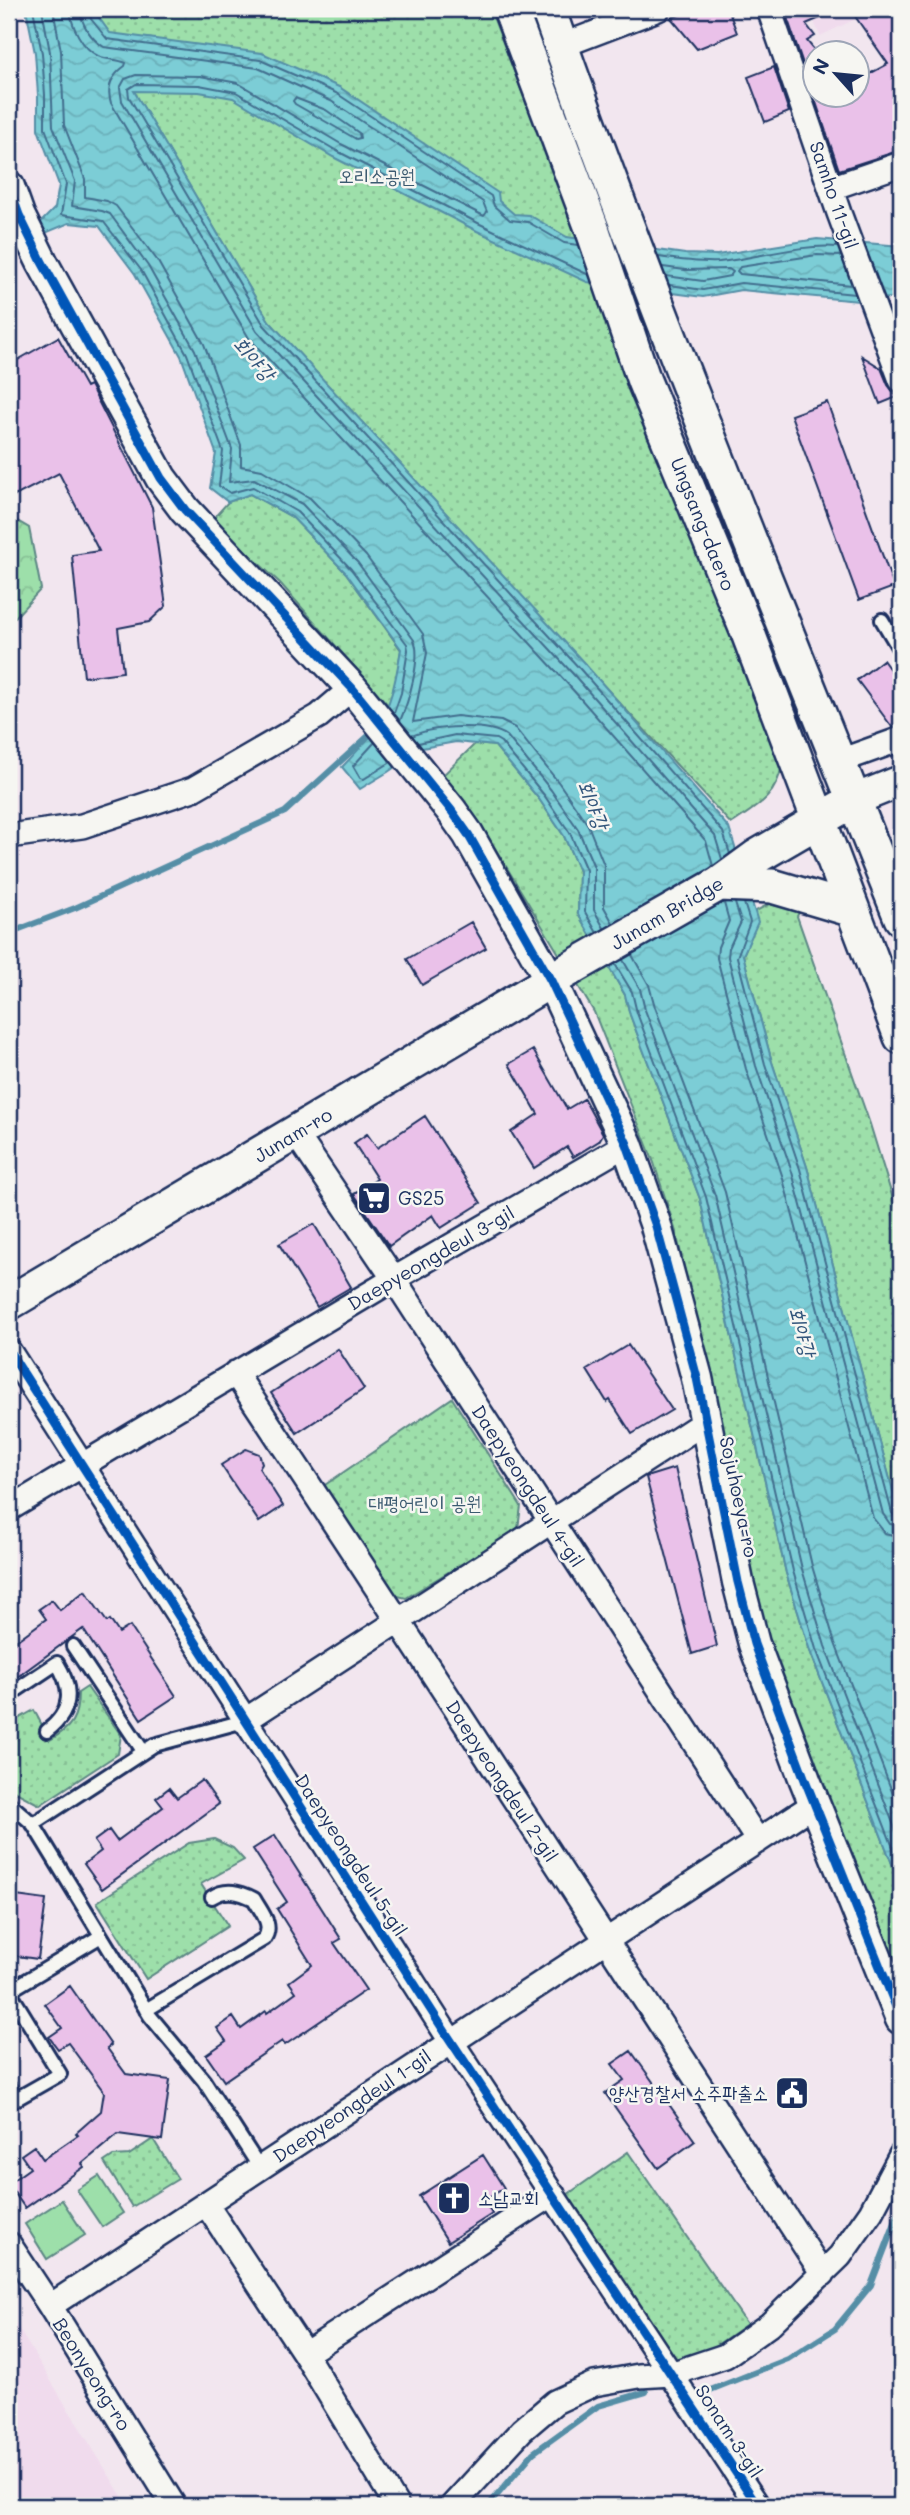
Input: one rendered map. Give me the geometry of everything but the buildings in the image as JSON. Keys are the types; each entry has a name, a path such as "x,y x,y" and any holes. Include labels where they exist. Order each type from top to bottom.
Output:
{"main road":[{"name":"Ungsang-daero","path":"510,9 593,232 644,381 748,633 901,1037"},
{"name":"Ungsang-daero","path":"548,9 712,448 901,918"},
{"name":"Junam Bridge","path":"563,973 719,884 756,857 854,800"},
{"path":"719,884 772,886 853,910"},
{"name":"Junam-ro","path":"9,1303 563,973"}],"street":[{"path":"561,46 658,9"},
{"name":"Samho 11-gil","path":"769,9 839,213 901,380"},
{"path":"831,188 901,164"},
{"name":"Sojuhoeya-ro","path":"12,206 161,478 184,510 354,692 432,787 468,834 563,973 656,1226 697,1378 738,1582 754,1644 814,1804 901,2019"},
{"path":"9,836 82,826 193,789 319,716 354,692"},
{"path":"838,762 901,738"},
{"path":"854,800 901,781"},
{"name":"Daepyeongdeul 4-gil","path":"296,1134 394,1279 758,1841"},
{"name":"Daepyeongdeul 3-gil","path":"9,1509 394,1279 627,1144"},
{"name":"Daepyeongdeul 5-gil","path":"9,1350 244,1721 671,2374"},
{"path":"235,1373 400,1620"},
{"path":"244,1721 706,1421"},
{"name":"Daepyeongdeul 2-gil","path":"400,1620 605,1942"},
{"name":"Daepyeongdeul 1-gil","path":"50,2306 814,1804"},
{"path":"605,1942 823,2274"},
{"name":"Sonam 3-gil","path":"452,2506 522,2430 555,2402 594,2384 671,2374 725,2356 769,2325 840,2256 871,2211 901,2155"},
{"path":"305,2354 553,2194"},
{"path":"206,2204 305,2354 397,2506"},
{"name":"Beonyeong-ro","path":"9,2244 174,2506"},
{"name":"Sonam 3-gil","path":"671,2374 758,2506"}],"lane":[{"path":"882,620 901,652"},
{"path":"73,1646 144,1751"},
{"path":"9,1695 57,1663 65,1676 69,1693 59,1722 47,1731"},
{"path":"33,1824 154,1745 244,1721"},
{"path":"9,1803 33,1824 146,2010 204,2081 260,2168"},
{"path":"146,2010 268,1933 269,1925 254,1899 231,1891 212,1897"},
{"path":"9,2087 13,2101 60,2074 9,1991 101,1936"}],"shaded area":[{"path":"809,9 877,9 820,36"},
{"path":"9,2313 128,2506 9,2506"}],"green space":[{"name":"오리소공원","path":"96,9 490,9 782,765 775,786 757,806 731,824 269,321 100,34"},
{"path":"250,494 292,517 346,573 401,650 389,706 280,583 212,520 228,502"},
{"path":"9,516 29,528 41,589 9,624"},
{"path":"475,744 495,746 539,799 564,836 579,871 578,914 625,995 630,1015 700,1199 786,1573 810,1651 901,1887 901,1978 781,1679 766,1633 676,1232 654,1163 594,1012 478,820 443,775"},
{"path":"769,904 800,911 797,916 870,1124 901,1225 901,1521 807,1167 772,1062 743,955 757,922 754,912"},
{"name":"대평어린이 공원","path":"452,1398 521,1506 518,1529 406,1598 390,1594 319,1489"},
{"path":"87,1687 121,1735 118,1754 40,1805 10,1789 9,1724 34,1710 50,1740 72,1721 77,1709 78,1693"},
{"path":"214,1839 233,1848 244,1860 201,1884 228,1926 146,1979 97,1902 189,1843"},
{"path":"153,2139 178,2179 132,2207 104,2162 113,2156 129,2155"},
{"path":"628,2152 747,2324 711,2349 677,2361 564,2197"},
{"path":"99,2176 123,2213 102,2227 77,2190"},
{"path":"62,2200 85,2235 47,2259 25,2224"}],"water":[{"name":"회야강","path":"26,9 96,9 97,15 110,33 262,53 339,87 498,193 499,201 514,214 529,215 567,237 685,254 717,255 817,239 901,246 901,297 859,301 741,290 703,297 587,282 477,231 333,157 233,98 199,92 134,91 269,321 585,664 729,828 758,922 743,955 772,1062 807,1167 901,1521 901,1887 810,1651 786,1573 700,1199 630,1015 625,995 578,914 579,871 564,836 539,799 495,746 456,742 422,748 360,789 342,767 368,738 384,714 394,687 401,649 346,573 292,517 250,494 228,502 210,488 216,453 181,356 135,274 99,226 69,223 43,234 40,223 55,208 59,185 38,129 35,53"}],"waterway":[{"path":"9,933 75,908 285,812 376,729"},
{"path":"703,2393 788,2359 835,2329 871,2285 901,2207"},
{"path":"488,2506 533,2453 598,2406 646,2392"}],"cycle path":[{"path":"9,187 19,215 42,262 161,478 185,510 352,688 451,810 468,834 551,981 627,1144 656,1226 697,1378 738,1582 754,1644 805,1780 901,2019"},
{"path":"9,1351 447,2035 758,2506"}],"place":[{"name":"GS25","path":"374,1198"},
{"name":"양산경찰서 소주파출소","path":"792,2093"},
{"name":"소남교회","path":"454,2198"}]}
